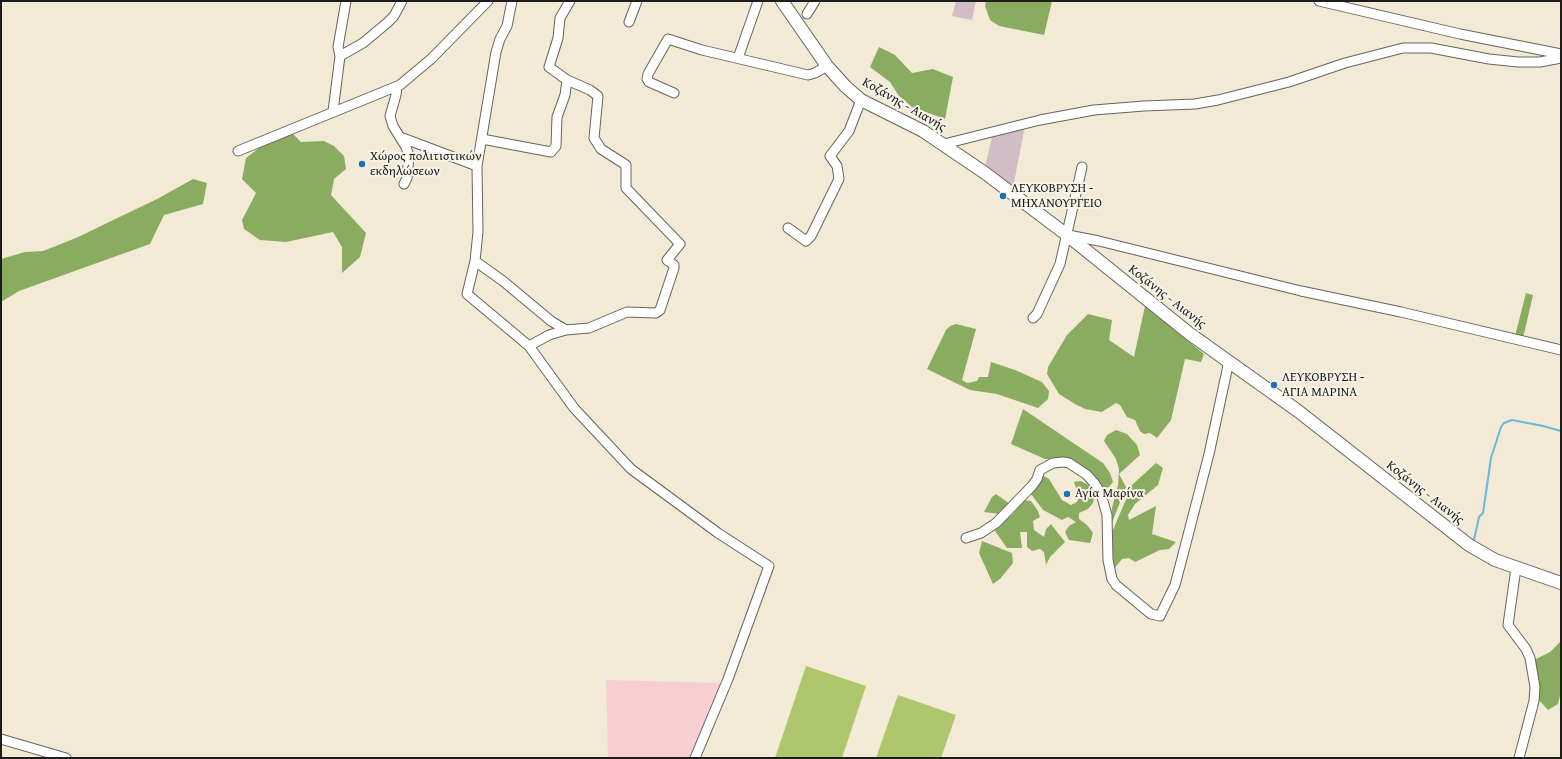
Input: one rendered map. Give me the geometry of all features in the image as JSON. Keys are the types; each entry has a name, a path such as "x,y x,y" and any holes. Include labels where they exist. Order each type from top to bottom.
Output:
{"main road":[{"name":"Κοζάνης - Αιανής","path":"782,1 827,66 861,100 944,144 986,172 1178,324 1298,411 1470,545 1495,560 1561,583"}],"street":[{"path":"333,111 340,56 338,47 346,1"},
{"path":"340,56 363,43 387,23 394,16 402,1"},
{"path":"238,150 333,111 397,87 432,59 488,1"},
{"path":"512,1 507,26 500,39 496,52 477,166 478,232 476,262 467,294 528,346 574,408 631,469 718,533 769,566 728,679 695,758"},
{"path":"528,346 566,330 589,328 627,312 659,312 674,268 674,265 667,260 680,244 626,188 626,165 601,149 594,138 598,96 590,90 567,80 554,72 550,67 558,38 560,18 570,1"},
{"path":"628,22 637,1"},
{"path":"738,58 758,1"},
{"path":"806,14 815,1"},
{"path":"1319,1 1460,34 1561,54"},
{"path":"674,93 650,82 647,78 668,39 689,46 808,75 815,74 827,66"},
{"path":"944,144 1040,120 1094,110 1195,104 1218,100 1288,82 1345,63 1402,48 1451,51 1489,59 1513,61 1540,62 1561,58"},
{"path":"482,139 551,152 556,146 557,117 565,95 567,80"},
{"path":"397,87 390,116 393,126 406,147 409,164 407,178 404,184"},
{"path":"788,228 806,240 811,236 839,179 837,166 830,156 849,131 861,100"},
{"path":"400,136 477,166"},
{"path":"1033,318 1037,314 1053,283 1060,264 1082,167"},
{"path":"1067,235 1099,241 1301,291 1408,314 1561,350"},
{"path":"476,262 503,281 550,321 566,330"},
{"path":"966,538 982,533 996,523 1032,486 1037,479 1040,470 1053,463 1069,463 1087,475 1101,494 1107,515 1108,560 1112,579 1116,585 1151,614 1160,616 1175,584 1209,454 1229,361"},
{"path":"1516,568 1508,625 1526,649 1530,658 1535,687 1534,701 1519,758"},
{"path":"1,739 66,758"}],"shaded area":[{"path":"956,1 976,1 972,20 952,16"},
{"path":"1025,126 1013,188 985,167 993,133"},
{"path":"606,680 722,683 693,758 608,758"}],"green space":[{"path":"986,1 1052,1 1044,35 999,26 990,20 985,6"},
{"path":"879,47 895,55 912,73 933,69 953,77 945,119 912,107 899,96 890,82 870,67"},
{"path":"291,132 301,142 324,141 334,146 344,156 346,169 334,179 331,195 366,233 360,257 342,273 342,247 333,232 286,242 260,240 244,229 242,220 256,193 242,179 246,158 268,141"},
{"path":"193,179 207,183 203,204 164,215 150,244 19,291 1,302 1,259 25,252 43,251 76,238 159,198"},
{"path":"1526,293 1533,295 1523,338 1515,336"},
{"path":"1145,306 1204,354 1201,362 1185,359 1171,420 1157,438 1150,433 1144,434 1140,431 1135,420 1127,417 1120,405 1116,403 1102,412 1085,409 1075,404 1059,394 1047,374 1048,367 1067,335 1088,314 1112,320 1109,340 1134,357"},
{"path":"956,324 976,329 962,380 967,383 977,381 979,377 988,377 991,362 1015,370 1042,382 1049,391 1048,399 1038,408 997,394 970,390 927,369 946,330 950,326"},
{"path":"1023,409 1103,463 1110,473 1113,482 1109,487 1103,489 1083,467 1069,459 1045,459 1011,444"},
{"path":"1116,430 1127,434 1137,445 1140,455 1119,474 1126,487 1111,525 1112,508 1118,485 1119,469 1116,459 1104,441 1107,435"},
{"path":"1156,463 1163,468 1158,485 1135,504 1128,515 1129,520 1156,506 1152,534 1176,542 1169,549 1160,550 1135,562 1129,558 1122,559 1114,569 1112,538 1113,530 1132,485"},
{"path":"1042,475 1049,479 1062,500 1071,505 1077,502 1079,497 1074,482 1081,481 1090,486 1095,494 1093,503 1088,509 1079,513 1079,519 1087,525 1093,533 1090,543 1069,540 1065,532 1069,526 1076,522 1068,517 1062,520 1043,510 1031,494 1032,489"},
{"path":"996,494 1010,504 1000,514 984,512 992,497"},
{"path":"1024,500 1031,501 1040,517 1033,521 1034,530 1044,537 1046,529 1051,524 1065,542 1050,557 1046,565 1044,552 1040,549 1032,551 1027,547 1027,532 1020,532 1022,548 1007,548 995,531 997,527 1013,514"},
{"path":"982,541 1012,553 1013,563 1000,579 993,584 979,553"},
{"path":"1561,641 1561,691 1558,704 1548,710 1538,699 1539,681 1534,660 1550,652"},
{"path":"806,666 866,686 842,758 775,758"},
{"path":"898,695 956,715 941,758 876,758"}],"waterway":[{"path":"1474,540 1479,517 1483,513 1491,458 1501,427 1504,423 1512,420 1561,431"}],"place":[{"name":"Χώρος πολιτιστικών εκδηλώσεων","path":"362,164"},
{"name":"ΛΕΥΚΟΒΡΥΣΗ - ΜΗΧΑΝΟΥΡΓΕΙΟ","path":"1003,196"},
{"name":"ΛΕΥΚΟΒΡΥΣΗ - ΑΓΙΑ ΜΑΡΙΝΑ","path":"1274,385"},
{"name":"Αγία Μαρίνα","path":"1067,494"}]}
